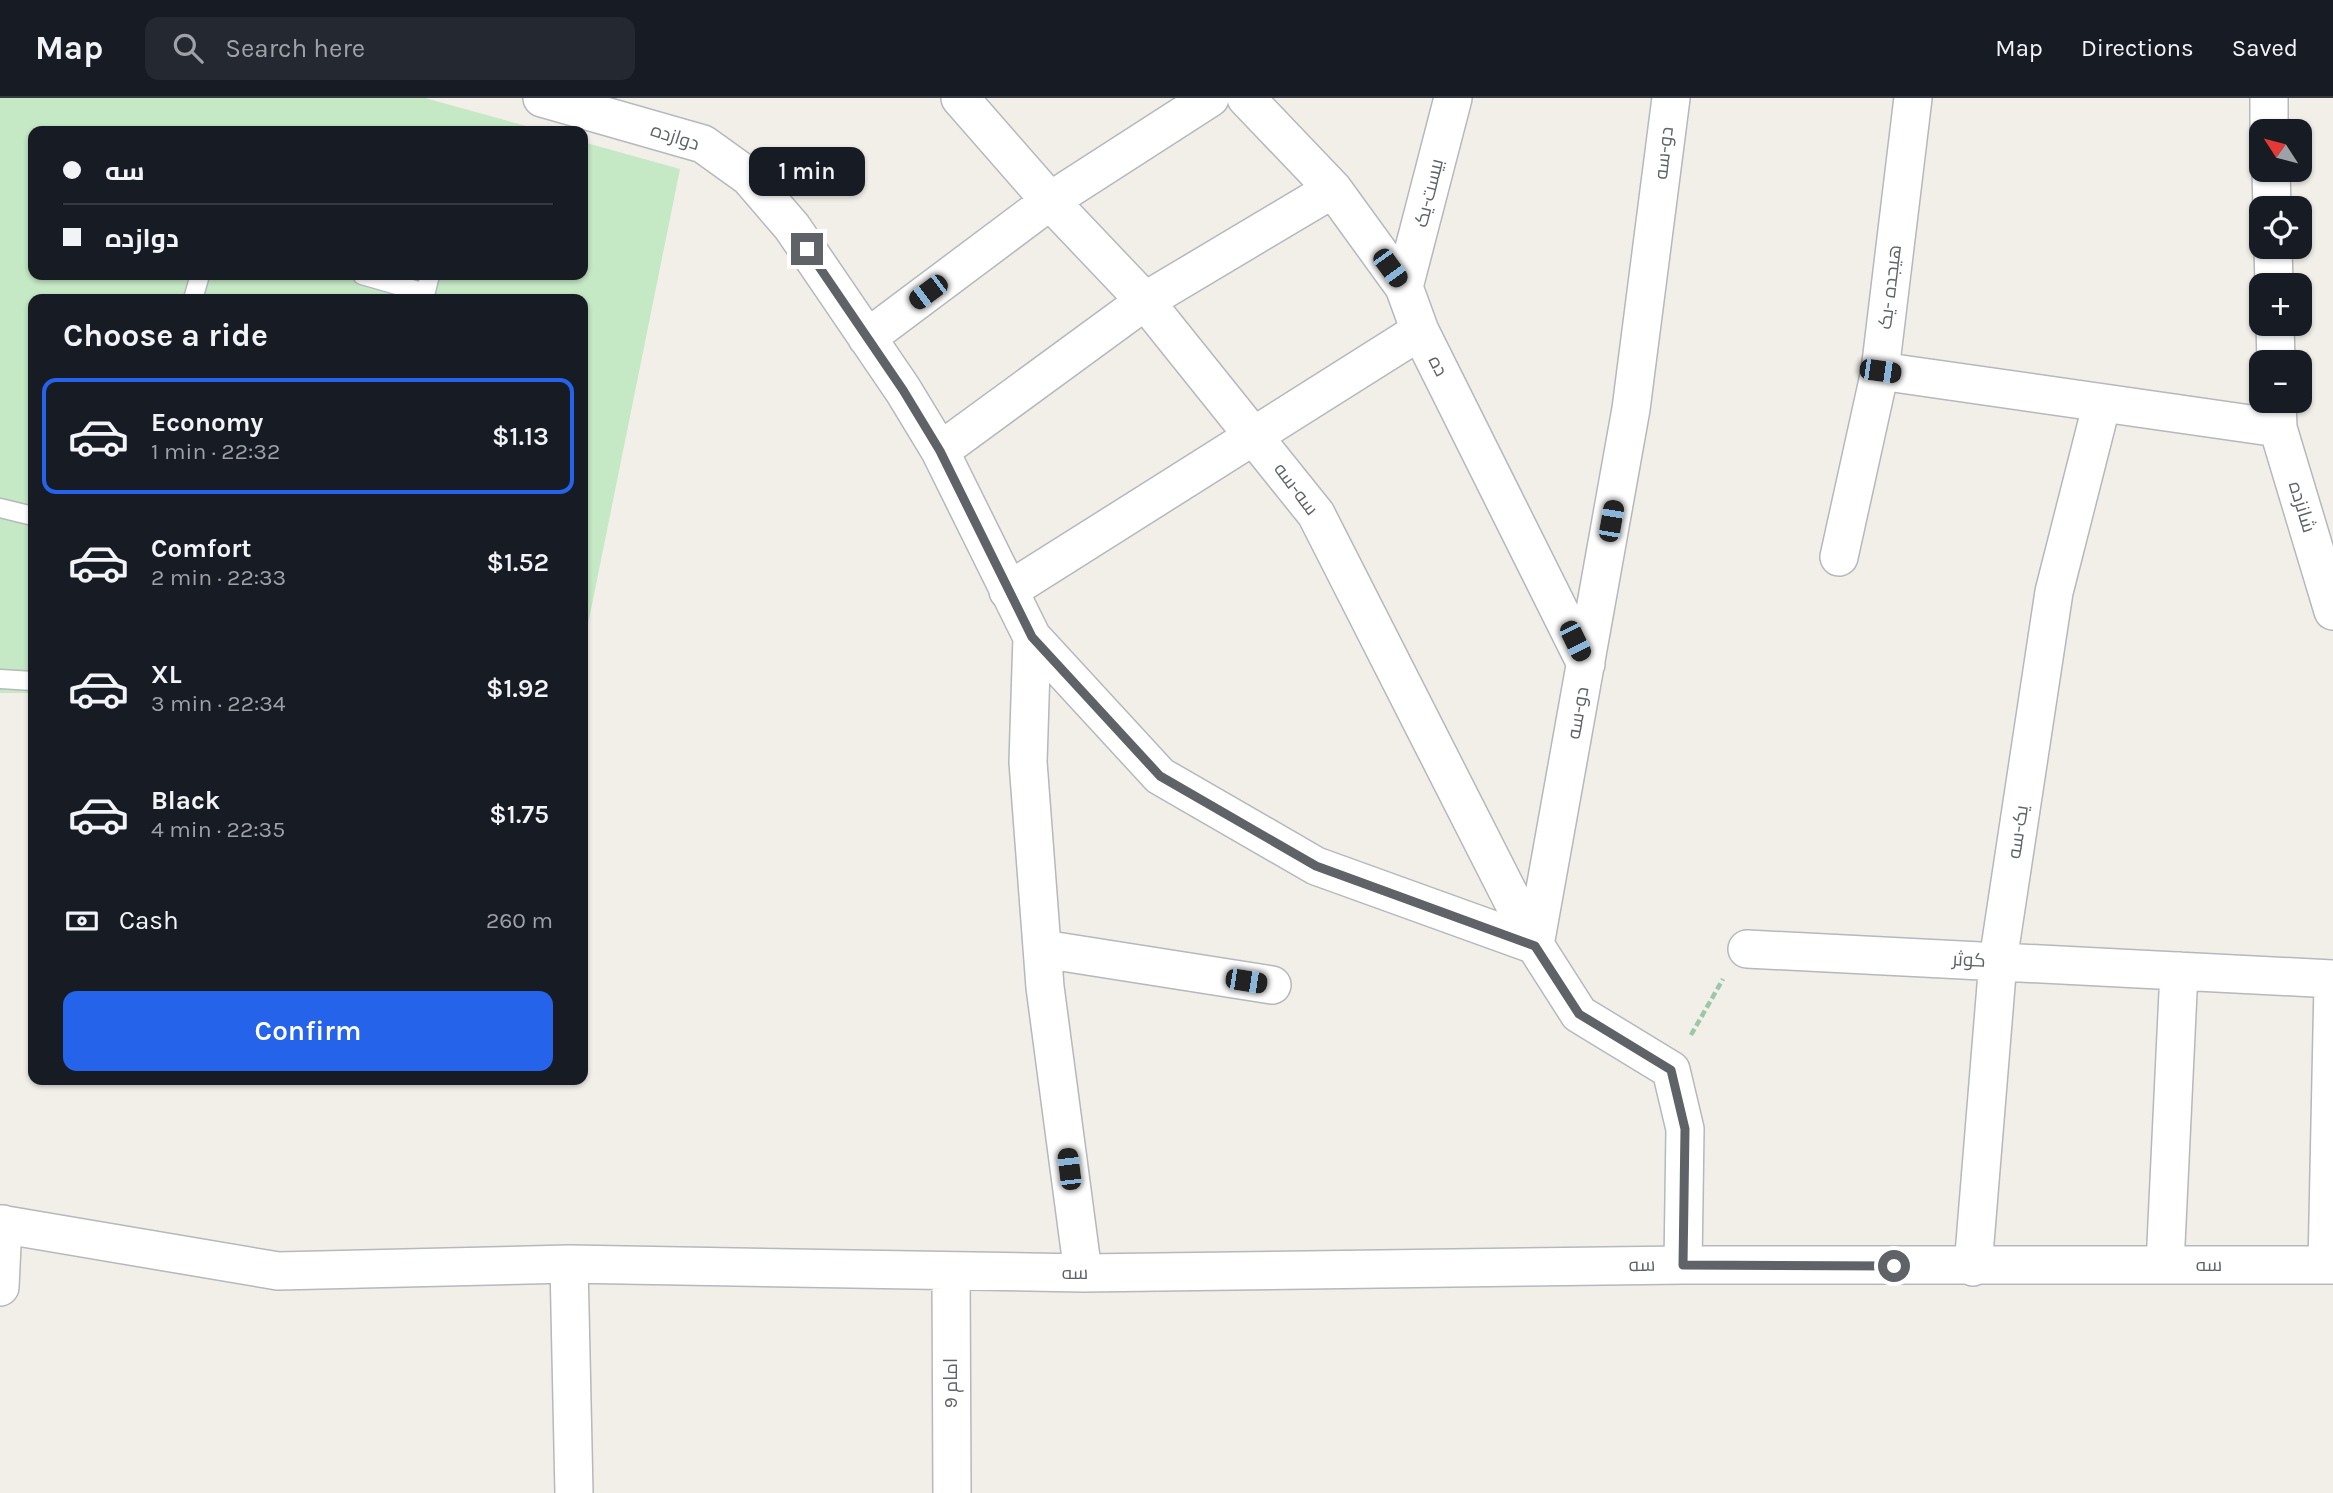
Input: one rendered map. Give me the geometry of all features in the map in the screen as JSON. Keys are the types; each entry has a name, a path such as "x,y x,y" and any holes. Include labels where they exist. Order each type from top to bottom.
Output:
{"street":[{"name":"دوازده","path":"542,98 702,144 749,177 792,227 940,451 1032,637 1160,776 1316,866 1535,946"},
{"name":"سه-سه","path":"960,98 1050,201 1145,301 1255,434 1316,514 1535,946"},
{"path":"867,338 1050,201 1210,98"},
{"name":"ده","path":"1246,98 1333,189 1404,287 1420,331 1586,664"},
{"name":"بیست-یک","path":"1404,287 1453,98"},
{"name":"دو-سه","path":"1535,946 1631,410 1671,98"},
{"name":"هیجده -یک","path":"1839,557 1880,371 1913,98"},
{"path":"2269,98 2270,119"},
{"path":"940,451 1145,301 1333,189"},
{"path":"1007,591 1420,331"},
{"path":"1880,371 2102,403 2278,414"},
{"name":"یک-سه","path":"1973,1267 1998,961 2054,592 2102,403"},
{"name":"شانزده","path":"2278,414 2333,611"},
{"path":"1032,637 1028,762 1043,949 1083,1273"},
{"path":"1535,946 1579,1014 1671,1070 1685,1129 1683,1265"},
{"path":"1043,949 1272,985"},
{"name":"کوثر","path":"1748,949 2179,971 2333,982"},
{"path":"2165,1265 2179,971"},
{"path":"2330,1265 2333,982"},
{"path":"0,1287 1,1224"},
{"name":"سه","path":"1,1224 278,1270 569,1264 1083,1273 1683,1265 2330,1265"},
{"path":"569,1264 574,1493"},
{"name":"امام 9","path":"951,1272 952,1493"}],"lane":[{"path":"377,280 419,294"},
{"path":"0,508 28,515"},
{"path":"0,679 28,681"}],"path":[{"path":"1671,1070 1726,974 1748,949"}],"green space":[{"path":"0,98 425,98 526,126 28,126 28,280 588,280 588,143 680,169 588,624 588,294 28,294 28,693 0,693"}],"route":[{"path":"807,249 903,390 940,451 1032,637 1160,776 1316,866 1535,946 1579,1014 1671,1070 1685,1129 1683,1265 1894,1266"}]}
